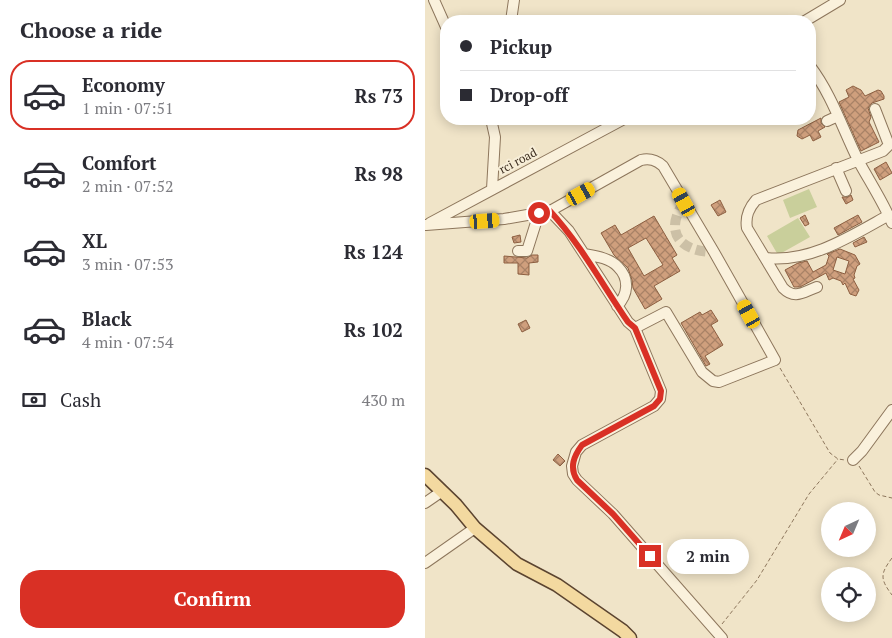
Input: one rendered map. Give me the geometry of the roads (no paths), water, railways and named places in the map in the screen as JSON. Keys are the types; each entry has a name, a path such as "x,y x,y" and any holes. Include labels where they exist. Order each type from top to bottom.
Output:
{"main road":[{"path":"425,475 475,528 517,564 557,585 623,631 630,638"}],"street":[{"path":"434,0 441,15"},
{"path":"512,15 514,0"},
{"path":"815,15 839,0"},
{"path":"766,258 779,260 828,248 890,219 816,74"},
{"path":"817,287 795,296 790,295 783,288 747,228 745,219 756,200 883,151 891,144 875,109"},
{"path":"827,120 838,116"},
{"path":"492,125 495,137 492,189"},
{"name":"rci road","path":"426,225 613,125"},
{"path":"426,225 504,219 550,211 641,160 649,159 657,162 663,166 715,252 775,360 719,382 713,381 702,372 666,312 635,328"},
{"path":"836,168 846,192"},
{"path":"550,211 569,231 617,306 628,322 635,328 661,391 660,399 654,406 582,445 573,459 573,474 613,514 719,634"},
{"path":"518,251 527,251 539,213"},
{"path":"584,254 599,256 618,266 624,277 627,291 623,300 617,306"},
{"path":"853,460 862,451 892,410"},
{"path":"425,503 441,492"},
{"path":"425,563 475,528"}],"tunnel":[{"path":"684,202 675,223 679,239 692,249 714,252"}]}
